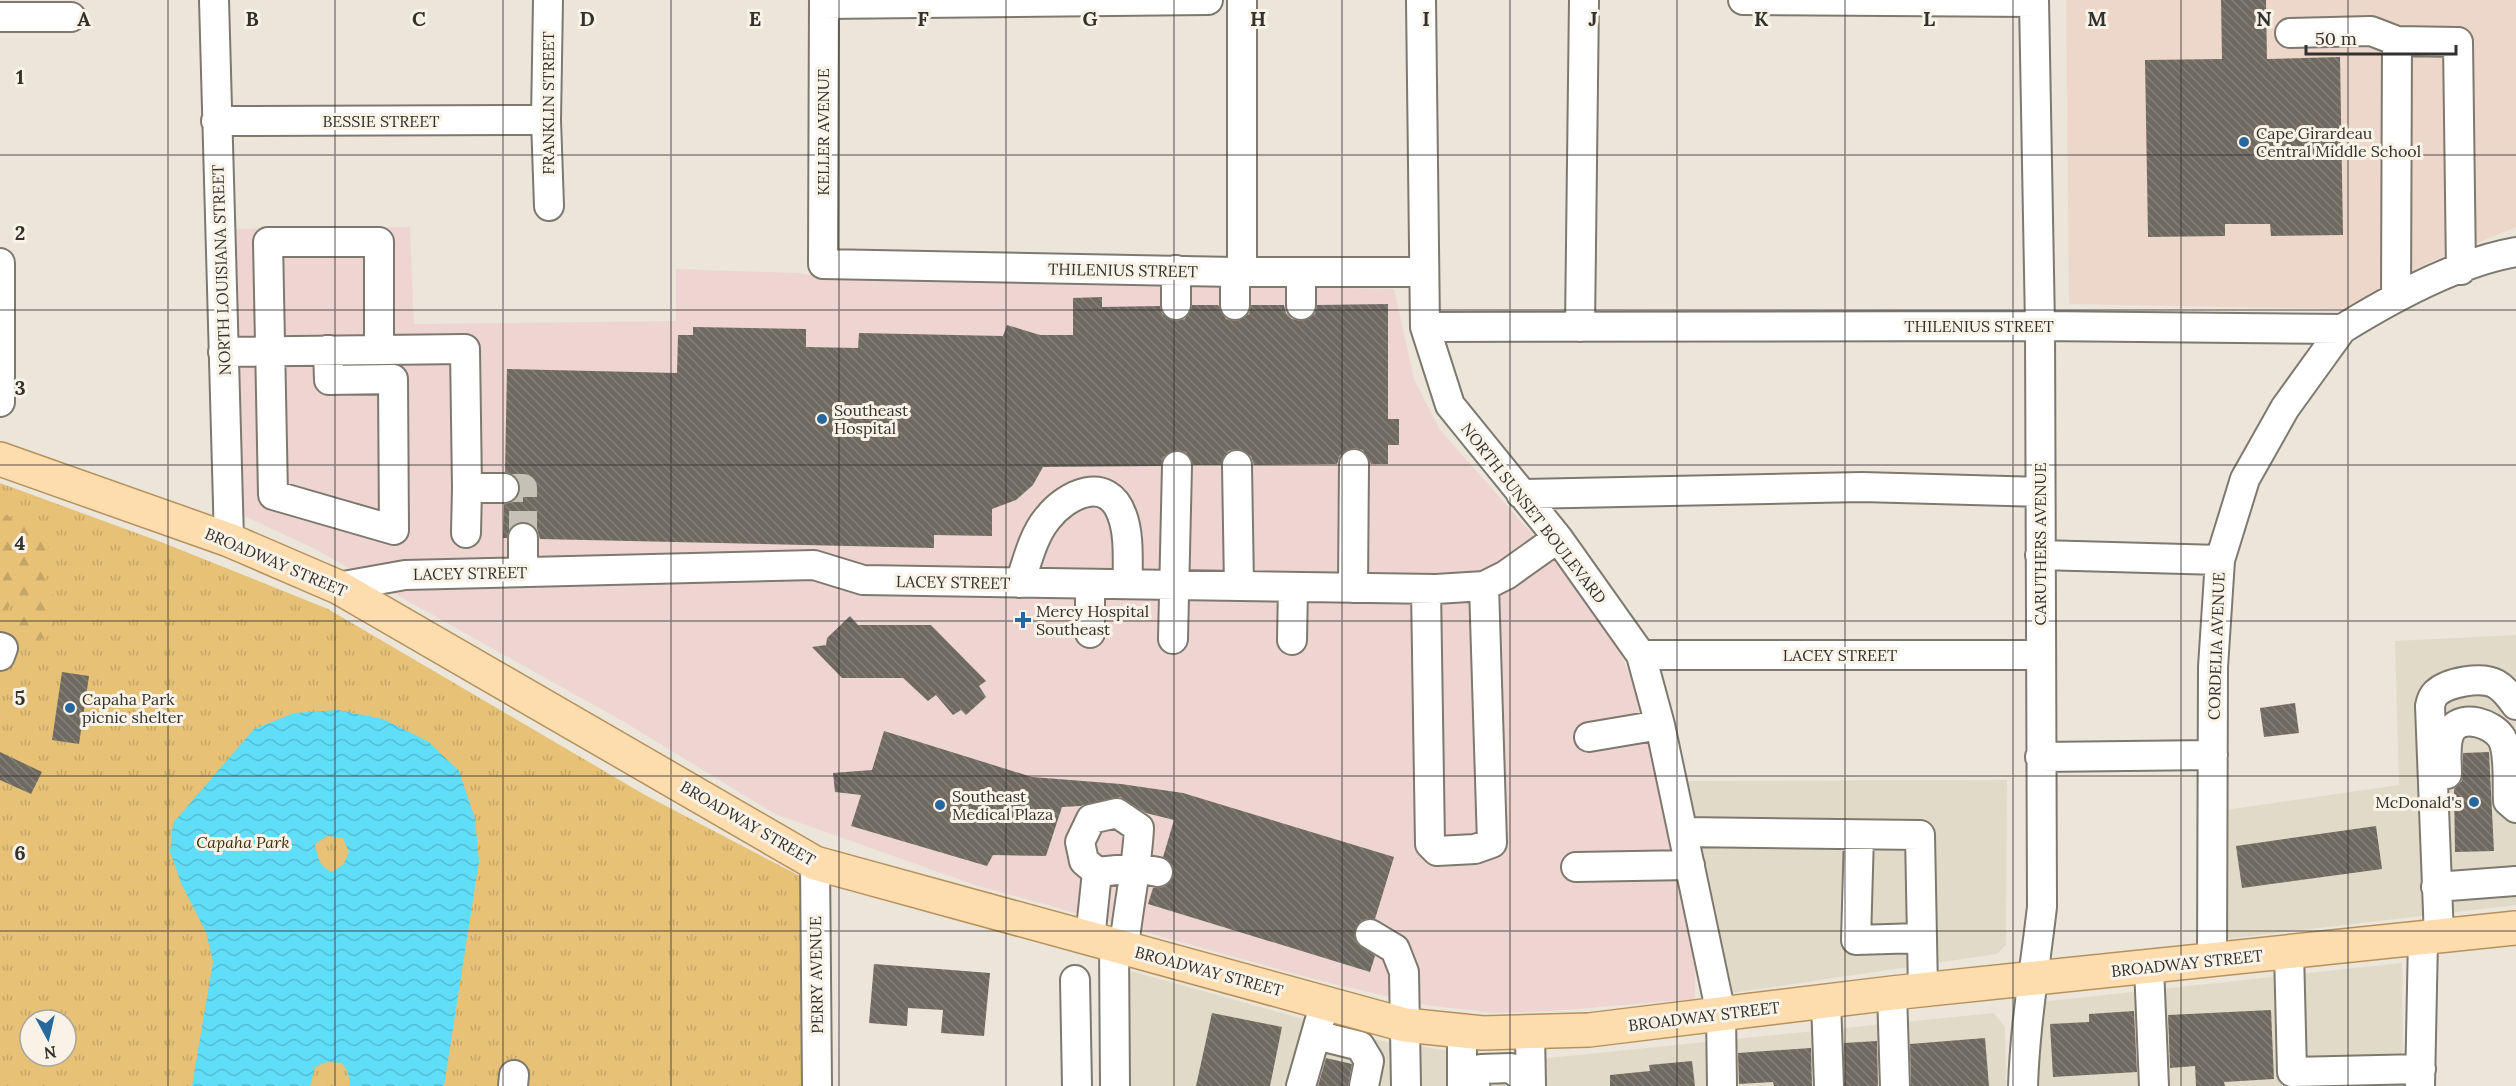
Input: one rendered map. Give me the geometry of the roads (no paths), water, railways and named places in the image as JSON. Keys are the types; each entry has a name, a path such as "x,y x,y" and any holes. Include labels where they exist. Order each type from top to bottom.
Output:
{"main road":[{"name":"BROADWAY STREET","path":"0,459 229,540 338,586 815,863 1405,1025 1462,1031 1530,1034 1589,1030 1907,991 2516,928"}],"street":[{"name":"NORTH LOUISIANA STREET","path":"214,0 229,540"},
{"name":"FRANKLIN STREET","path":"548,0 546,120 549,206"},
{"path":"824,2 1208,0"},
{"path":"1235,305 1238,272 1242,0"},
{"name":"NORTH SUNSET BOULEVARD","path":"1421,0 1425,327 1450,405 1558,538 1641,655 1660,725 1721,1014 1722,1086"},
{"path":"1580,327 1584,0"},
{"path":"1743,0 2034,1"},
{"name":"CARUTHERS AVENUE","path":"2023,1086 2025,1031 2034,979 2042,907 2040,326 2034,1"},
{"name":"KELLER AVENUE","path":"823,264 824,2"},
{"path":"0,17 71,17"},
{"path":"2290,33 2371,30 2397,41 2458,42 2461,270"},
{"path":"2396,298 2397,41"},
{"name":"BESSIE STREET","path":"216,121 546,120"},
{"path":"328,350 329,380 393,379 394,530 273,495 268,242 379,242 379,350"},
{"path":"2342,329 2396,298 2461,270 2516,252"},
{"path":"0,263 0,402"},
{"name":"THILENIUS STREET","path":"823,264 1301,273 1424,273"},
{"path":"1176,270 1176,305"},
{"path":"1301,273 1301,305"},
{"name":"THILENIUS STREET","path":"1425,327 2040,326 2342,329"},
{"name":"CORDELIA AVENUE","path":"2212,960 2214,667 2220,560 2245,479 2284,408 2342,329"},
{"path":"223,352 465,349 466,534"},
{"path":"1353,588 1354,464"},
{"path":"1237,465 1239,586"},
{"path":"1173,639 1177,466"},
{"path":"467,479 504,480"},
{"path":"1521,494 1862,487 2040,492"},
{"path":"1020,583 1047,519 1066,502 1086,490 1101,490 1113,498 1122,514 1128,584"},
{"path":"523,538 523,572"},
{"name":"LACEY STREET","path":"338,586 405,575 814,566 863,580 1426,589 1484,586 1506,575 1558,538"},
{"path":"2040,555 2220,560"},
{"path":"1090,584 1090,633"},
{"path":"1426,589 1430,844 1437,851 1475,849 1492,843 1484,586"},
{"path":"1292,640 1293,587"},
{"path":"0,647 3,648 0,656"},
{"name":"LACEY STREET","path":"1641,655 2040,655"},
{"path":"2289,952 2292,1072 2420,1078 2436,887 2430,706 2434,694 2446,686 2470,682 2494,683 2505,690 2516,705"},
{"path":"2434,839 2446,826 2448,739 2453,728 2466,721 2480,722 2500,736 2505,747 2508,801 2516,808"},
{"path":"1588,737 1660,725"},
{"path":"2040,757 2213,756"},
{"path":"1109,944 1129,901 1148,870 1139,828 1117,813 1091,819 1080,842 1084,861 1097,872 1109,944 1114,1086"},
{"path":"1683,832 1920,835 1920,938 1907,991 1895,1086"},
{"path":"1859,835 1856,940 1920,938"},
{"name":"PERRY AVENUE","path":"815,863 817,1086"},
{"path":"1576,867 1690,865"},
{"path":"1097,872 1148,870"},
{"path":"2436,887 2516,881"},
{"path":"1370,934 1395,949 1404,972 1406,1086"},
{"path":"2149,967 2154,1086"},
{"path":"1075,980 1077,1086"},
{"path":"1826,1001 1829,1086"},
{"path":"1301,1086 1325,1003"},
{"path":"1462,1031 1462,1086"},
{"path":"1530,1034 1531,1086"},
{"path":"1316,1035 1360,1046 1370,1061 1364,1086"},
{"path":"1475,1086 1475,1077 1481,1069 1511,1068 1522,1077 1526,1086"}],"water":[{"path":"338,710 383,719 429,742 459,771 475,819 479,861 444,1086 350,1086 348,1072 342,1063 327,1062 315,1067 310,1086 192,1086 213,962 206,932 181,883 170,852 173,823 254,729 294,713","holes":["327,836 343,838 349,852 344,864 332,872 320,861 315,844"]}],"tunnel":[{"path":"504,488 523,488 523,538"}],"place":[{"name":"Cape Girardeau Central Middle School","path":"2244,142"},
{"name":"Southeast Hospital","path":"822,419"},
{"name":"Mercy Hospital Southeast","path":"1023,620"},
{"name":"Capaha Park picnic shelter","path":"70,708"},
{"name":"McDonald's","path":"2474,802"},
{"name":"Southeast Medical Plaza","path":"940,805"}],"park label":[{"name":"Capaha Park","path":"243,842"}]}
